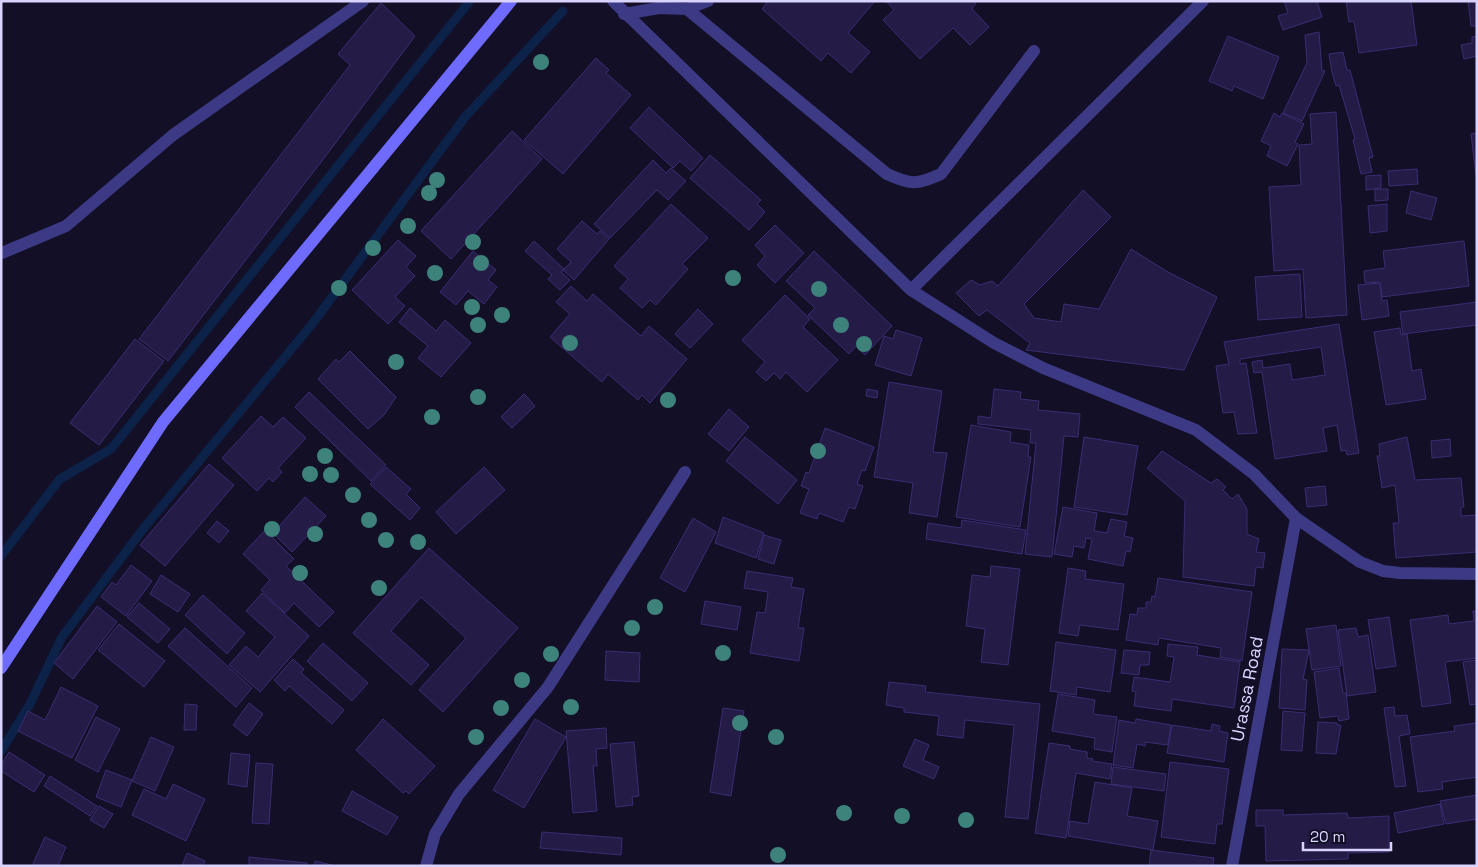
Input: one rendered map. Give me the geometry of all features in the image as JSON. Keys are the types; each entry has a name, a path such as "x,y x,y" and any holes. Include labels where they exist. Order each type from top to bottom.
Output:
{"main road":[{"path":"1,668 164,422 512,1"}],"street":[{"path":"2,253 66,226 173,135 363,1"},
{"path":"613,1 624,14 912,290 994,343 1043,368 1196,430 1254,474 1296,518 1360,562 1383,571 1452,575 1477,574"},
{"path":"624,14 659,8 687,9 708,1"},
{"path":"912,290 1203,1"},
{"path":"687,9 887,174 908,184 924,182 941,174 1034,51"},
{"path":"426,866 434,834 459,794 548,686 685,472"},
{"name":"Urassa Road","path":"1232,866 1296,518"}],"building":[{"path":"768,1 875,1 848,33 870,52 851,73 828,53 821,61 762,9"},
{"path":"886,1 977,1 972,9 989,27 970,45 953,28 920,59 883,20 894,10"},
{"path":"1284,1 1317,1 1322,17 1283,30 1278,16 1288,13"},
{"path":"1346,1 1411,1 1417,45 1359,53 1354,21 1349,22"},
{"path":"1468,1 1477,1 1477,26 1471,26"},
{"path":"381,3 415,36 328,153 168,361 139,339 350,65 338,54"},
{"path":"1319,32 1322,70 1325,71 1302,121 1283,113 1307,63 1305,35"},
{"path":"1228,36 1279,57 1263,99 1234,86 1232,91 1209,81"},
{"path":"1477,36 1477,56 1464,59 1461,45 1472,43 1472,37"},
{"path":"1343,52 1347,70 1350,70 1373,157 1369,158 1372,172 1361,174 1353,140 1355,139 1339,85 1336,86 1332,72 1329,54"},
{"path":"596,58 609,70 606,73 631,95 563,174 524,140"},
{"path":"649,107 703,158 691,171 680,161 673,168 630,128"},
{"path":"1336,112 1347,315 1306,318 1303,269 1274,271 1269,187 1301,185 1299,145 1312,144 1310,114"},
{"path":"1274,113 1280,117 1282,113 1304,124 1295,142 1298,144 1287,166 1267,156 1271,146 1261,141"},
{"path":"512,131 542,159 451,259 421,231"},
{"path":"1477,133 1477,175 1476,175 1471,134"},
{"path":"710,155 761,200 757,204 765,212 749,230 690,178"},
{"path":"653,160 666,173 671,168 686,181 668,200 657,190 610,238 594,224"},
{"path":"1417,169 1418,184 1389,186 1388,171"},
{"path":"1381,175 1381,188 1366,190 1366,176"},
{"path":"1375,189 1388,189 1388,200 1375,201"},
{"path":"1083,190 1111,217 1024,304 1034,318 1061,322 1064,304 1099,309 1131,249 1168,272 1217,297 1184,370 1026,350 1030,343 987,310 979,316 956,293 971,280 980,285 992,281 998,286"},
{"path":"1411,191 1437,198 1431,220 1406,213"},
{"path":"671,204 708,238 682,264 688,269 656,305 650,300 642,308 620,288 628,279 614,266"},
{"path":"1387,204 1387,231 1370,233 1368,206"},
{"path":"582,221 597,234 600,231 609,239 574,280 563,270 571,262 557,249"},
{"path":"775,225 804,253 775,283 757,265 765,256 755,245"},
{"path":"398,240 416,256 406,267 415,276 395,297 405,306 388,324 352,290"},
{"path":"534,241 564,269 561,272 570,280 560,290 548,279 552,275 525,251"},
{"path":"1464,241 1469,286 1382,297 1380,282 1365,283 1364,271 1385,268 1383,251"},
{"path":"473,251 496,270 488,280 497,287 484,304 468,291 456,305 440,292"},
{"path":"814,251 892,326 865,355 856,346 849,354 808,315 815,308 786,281"},
{"path":"1300,274 1302,317 1258,320 1255,277"},
{"path":"1380,283 1382,301 1387,300 1389,316 1362,320 1358,285"},
{"path":"571,286 587,301 593,294 641,336 649,326 687,359 650,403 642,395 638,400 608,374 602,382 550,337 570,314 556,302"},
{"path":"785,295 810,319 803,327 838,360 807,392 786,372 780,379 774,373 766,381 756,372 765,362 742,340"},
{"path":"1477,302 1477,325 1403,334 1400,312"},
{"path":"410,308 436,331 445,320 471,343 441,377 418,358 428,346 399,322"},
{"path":"698,309 713,324 690,348 675,334"},
{"path":"1339,324 1359,453 1347,455 1346,450 1341,451 1337,425 1323,428 1327,451 1275,459 1262,372 1254,373 1252,362 1262,360 1263,368 1290,364 1292,380 1325,375 1321,347 1240,359 1240,364 1246,363 1257,433 1238,434 1234,412 1223,413 1216,366 1229,364 1224,342"},
{"path":"1400,328 1401,335 1407,334 1412,371 1421,369 1426,399 1386,405 1374,332"},
{"path":"896,330 922,338 911,376 875,365 884,336 893,339"},
{"path":"135,339 164,361 99,445 70,423"},
{"path":"350,351 396,397 384,415 368,429 318,379 336,359 339,362"},
{"path":"889,382 942,391 933,452 947,453 937,517 909,513 913,483 874,477"},
{"path":"867,389 878,391 877,398 866,396"},
{"path":"994,389 1021,392 1020,399 1039,401 1038,410 1080,414 1078,437 1064,436 1052,557 1025,554 1036,443 1030,443 1031,430 978,424 978,416 991,418"},
{"path":"309,392 386,465 371,481 295,407"},
{"path":"524,394 535,406 512,428 501,417"},
{"path":"729,409 749,427 729,451 708,434"},
{"path":"261,416 273,427 283,417 306,438 278,468 282,472 273,482 269,478 257,491 222,458"},
{"path":"971,425 1011,432 1010,442 1029,445 1028,457 1031,457 1020,527 956,517"},
{"path":"825,428 874,447 865,471 862,470 857,484 863,486 855,509 849,507 843,522 819,513 817,519 800,513 809,489 801,486 806,472 809,473"},
{"path":"745,437 797,480 778,504 726,461"},
{"path":"1084,437 1138,446 1127,515 1074,507"},
{"path":"1407,437 1415,480 1461,478 1464,507 1461,507 1461,516 1477,515 1477,552 1396,558 1393,523 1399,523 1395,485 1382,488 1377,456 1380,456 1379,444"},
{"path":"1450,439 1451,456 1432,458 1431,441"},
{"path":"1162,451 1211,483 1217,479 1226,487 1223,490 1232,499 1238,494 1247,509 1247,534 1259,539 1256,552 1265,553 1263,568 1256,567 1254,586 1183,577 1185,501 1147,468"},
{"path":"209,464 234,485 165,566 140,545"},
{"path":"386,467 411,489 406,494 420,508 410,520 370,484"},
{"path":"484,467 505,490 456,534 436,512"},
{"path":"1325,486 1327,505 1307,507 1305,488"},
{"path":"305,497 326,516 292,552 273,533"},
{"path":"1063,507 1097,513 1094,531 1107,533 1111,519 1127,522 1124,536 1133,538 1130,552 1126,551 1123,566 1088,559 1092,539 1086,538 1084,548 1074,546 1072,557 1054,554"},
{"path":"723,517 764,533 756,558 715,543"},
{"path":"693,518 716,532 685,592 660,578"},
{"path":"962,520 1026,530 1022,554 926,539 928,523 961,528"},
{"path":"217,521 229,531 219,543 207,533"},
{"path":"265,530 294,559 286,566 334,612 319,627 294,603 285,613 261,590 270,580 243,554"},
{"path":"764,535 781,540 774,564 758,559"},
{"path":"429,548 518,628 443,712 419,690 466,638 421,597 391,631 429,665 411,685 353,633"},
{"path":"131,565 152,581 126,616 101,597 112,582 116,585"},
{"path":"991,566 1020,569 1008,665 981,662 985,629 966,626 972,575 990,577"},
{"path":"1068,568 1086,571 1085,579 1124,584 1118,630 1080,625 1078,636 1059,633"},
{"path":"747,571 793,578 791,587 804,589 798,628 804,628 799,661 750,653 757,612 765,613 768,592 744,588"},
{"path":"161,575 190,594 178,612 150,594"},
{"path":"1158,578 1252,592 1242,661 1220,657 1221,648 1159,638 1158,645 1126,640 1130,614 1137,615 1138,608 1146,608 1146,602 1151,602 1152,596 1155,597"},
{"path":"262,593 309,636 260,692 229,665 246,646 258,657 275,637 246,611"},
{"path":"203,595 245,633 227,654 185,615"},
{"path":"705,601 741,607 737,630 701,624"},
{"path":"139,603 170,629 158,643 127,617"},
{"path":"97,606 117,622 73,679 54,663"},
{"path":"1473,611 1477,611 1477,658 1445,662 1451,703 1422,707 1410,620 1448,615 1449,624 1474,621"},
{"path":"1389,617 1396,666 1376,669 1368,620"},
{"path":"119,624 165,661 144,687 98,650"},
{"path":"1336,625 1341,666 1312,670 1306,629"},
{"path":"185,628 252,688 236,707 168,646"},
{"path":"1356,628 1358,637 1368,635 1376,692 1347,696 1338,630"},
{"path":"1056,642 1116,650 1110,692 1077,687 1076,695 1050,691"},
{"path":"323,643 368,683 352,701 307,661"},
{"path":"1168,644 1198,647 1197,655 1240,662 1234,708 1172,699 1171,711 1134,706 1136,692 1132,691 1134,677 1170,682 1174,657 1167,656"},
{"path":"1282,649 1309,650 1303,679 1307,680 1305,710 1279,708"},
{"path":"1124,650 1150,652 1149,665 1140,665 1139,675 1121,673"},
{"path":"606,651 640,653 639,682 605,680"},
{"path":"293,659 304,669 301,673 344,710 332,724 289,686 285,691 274,680"},
{"path":"1477,660 1477,704 1470,705 1463,662"},
{"path":"1339,668 1343,693 1346,693 1349,719 1339,721 1338,716 1320,718 1314,672"},
{"path":"889,682 926,686 925,692 1040,704 1028,819 1005,817 1014,725 965,720 963,738 937,735 939,716 904,712 904,708 886,705"},
{"path":"61,687 98,706 72,758 18,731 28,711 45,720"},
{"path":"1058,694 1095,700 1093,714 1117,717 1112,752 1094,749 1095,738 1052,731"},
{"path":"249,703 263,714 247,736 233,725"},
{"path":"185,704 197,705 196,730 184,730"},
{"path":"1394,707 1395,716 1407,715 1410,734 1399,736 1406,786 1395,787 1384,708"},
{"path":"723,708 744,711 731,796 710,792"},
{"path":"1283,711 1305,713 1302,751 1281,750"},
{"path":"96,717 120,729 98,772 75,760"},
{"path":"383,719 435,766 409,794 406,791 403,793 356,750"},
{"path":"535,719 566,737 524,808 493,790"},
{"path":"1136,719 1171,725 1168,745 1145,742 1145,746 1137,744 1133,768 1113,765 1119,720 1135,723"},
{"path":"1318,722 1341,725 1336,754 1316,753"},
{"path":"1477,723 1477,777 1442,782 1443,789 1418,792 1410,737 1455,731 1454,726"},
{"path":"1212,724 1220,726 1219,731 1228,733 1224,762 1167,753 1172,725 1211,731"},
{"path":"606,728 607,748 596,749 597,766 593,766 597,811 573,813 566,731"},
{"path":"151,737 174,747 155,791 132,781"},
{"path":"915,739 929,745 923,760 939,767 934,779 903,766"},
{"path":"634,742 639,796 632,797 633,805 616,807 610,744"},
{"path":"1049,743 1070,746 1070,749 1087,752 1087,758 1093,759 1092,761 1112,764 1110,779 1076,773 1066,838 1035,833"},
{"path":"9,752 45,775 34,792 1,771 1,765"},
{"path":"231,753 250,755 247,787 228,784"},
{"path":"1170,762 1229,769 1222,824 1217,824 1215,844 1161,837"},
{"path":"256,763 273,764 269,824 252,823"},
{"path":"1113,767 1166,774 1164,791 1111,784"},
{"path":"106,770 132,780 121,807 96,797"},
{"path":"50,776 97,806 90,816 44,786"},
{"path":"1095,782 1132,788 1127,816 1158,821 1153,850 1068,836 1070,821 1088,824"},
{"path":"173,784 205,799 186,841 132,815 144,789 166,799"},
{"path":"352,791 398,817 387,835 342,811"},
{"path":"1477,795 1477,819 1446,824 1440,801"},
{"path":"1440,804 1444,824 1398,833 1394,813"},
{"path":"99,806 113,814 104,828 90,820"},
{"path":"1256,810 1283,810 1283,815 1347,813 1348,818 1389,816 1389,852 1348,853 1348,859 1266,861 1265,826 1256,826"},
{"path":"542,832 622,838 621,855 540,848"},
{"path":"45,837 66,847 58,866 32,866"},
{"path":"1151,850 1214,858 1213,866 1149,866"},
{"path":"187,853 205,861 203,866 182,866"},
{"path":"249,857 307,863 307,866 249,866"},
{"path":"315,861 332,865 332,866 314,866"}],"waterway":[{"path":"1,556 60,479 111,449 470,1"},
{"path":"1,751 29,706 62,637 143,529 313,323 465,117 563,11"}]}
